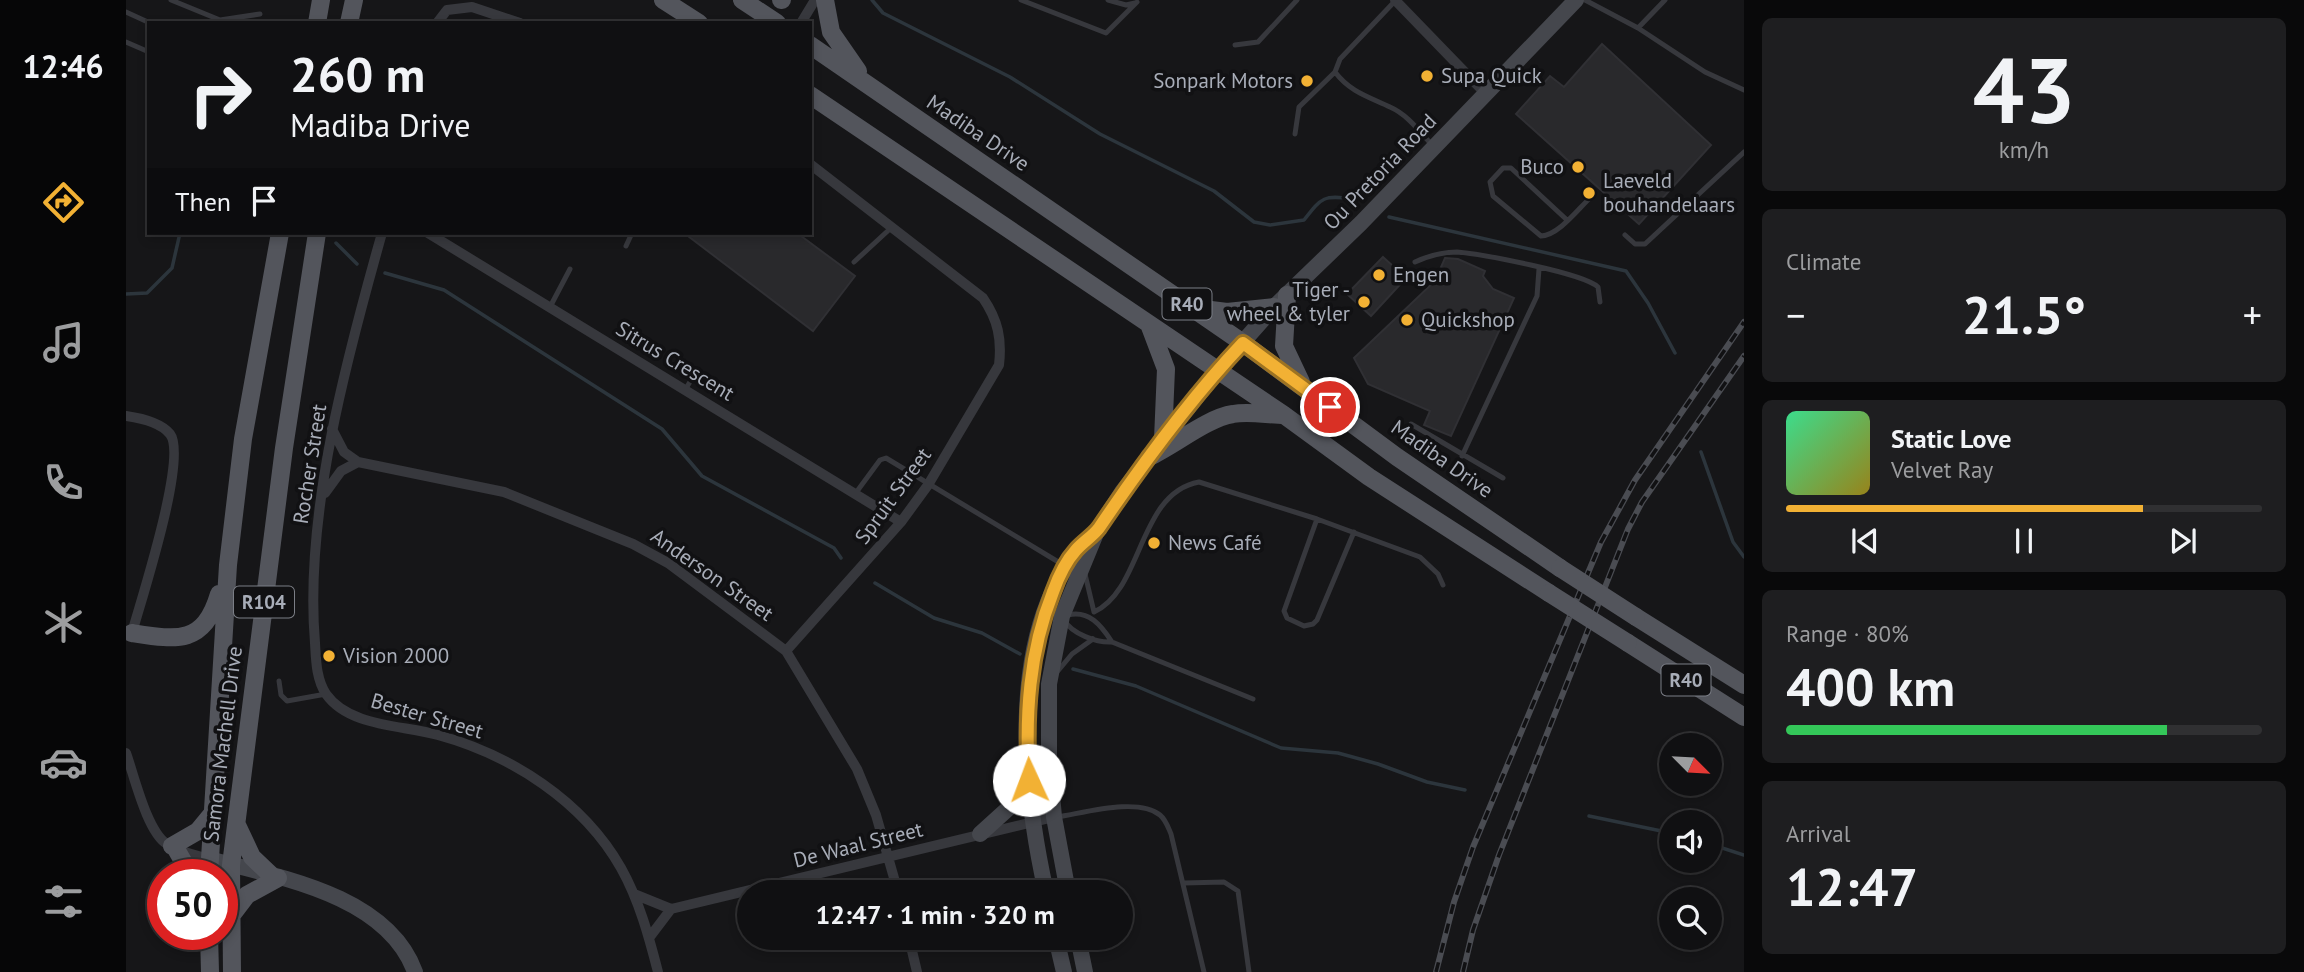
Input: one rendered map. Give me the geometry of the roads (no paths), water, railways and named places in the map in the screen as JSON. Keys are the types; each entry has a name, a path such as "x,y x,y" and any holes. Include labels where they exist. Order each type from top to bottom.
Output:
{"main road":[{"path":"317,21 321,0"},
{"path":"349,21 354,0"},
{"path":"663,0 696,21"},
{"path":"742,0 774,21"},
{"path":"825,0 831,32 870,87"},
{"name":"Ou Pretoria Road","path":"1097,531 1149,457 1217,370 1280,301 1575,1"},
{"name":"Madiba Drive","path":"812,46 1192,307 1396,457 1560,568 1744,685"},
{"name":"R40","path":"812,96 1148,322 1369,477 1744,717"},
{"name":"Samora Machell Drive","path":"209,859 228,565 243,439 280,235"},
{"name":"Samora Machell Drive","path":"231,859 284,448 317,235"},
{"path":"1192,307 1227,312 1280,301 1284,346 1303,387"},
{"path":"1148,322 1166,369 1163,439"},
{"path":"1149,457 1174,445 1213,420 1234,414 1284,415"},
{"path":"1044,880 1029,780 1027,721 1035,645 1053,590 1065,566 1075,550 1097,531"},
{"path":"1066,880 1054,817 1047,722 1049,684 1062,616 1097,531"},
{"path":"128,634 178,638 201,628 214,612 228,565"},
{"path":"980,834 1012,805 1029,780"},
{"path":"181,859 174,848 198,831 212,814"},
{"path":"236,822 252,857 275,877"},
{"path":"238,867 327,894 364,912 397,940 415,972"},
{"path":"238,907 247,895 275,877"},
{"path":"209,950 210,972"},
{"name":"Samora Machell Drive","path":"232,950 232,972"},
{"path":"1059,950 1064,972"},
{"path":"1080,950 1085,972"}],"street":[{"path":"802,21 815,0"},
{"path":"1395,0 1486,94"},
{"path":"439,21 447,10 456,6 472,6 514,21"},
{"path":"812,166 892,227"},
{"name":"Spruit Street","path":"786,651 901,522 928,485 999,365 1002,344 995,316 983,298 892,227"},
{"name":"Sitrus Crescent","path":"431,235 901,522"},
{"name":"Rocher Street","path":"326,694 319,678 313,616 321,500 332,429 382,236"},
{"path":"126,416 160,426 172,435 176,449 173,482 128,634"},
{"path":"321,500 332,480 358,462 344,452 332,429"},
{"name":"Anderson Street","path":"358,462 504,492 633,544 668,563 786,651 857,769 890,858 895,880"},
{"name":"Bester Street","path":"326,694 344,710 366,719 439,735 501,759 540,782 575,808 620,866 634,894 658,972"},
{"path":"126,753 156,833 174,848 194,859"},
{"name":"De Waal Street","path":"671,909 1054,817"},
{"path":"634,894 671,909 649,937"},
{"path":"912,950 918,972"}],"lane":[{"path":"171,0 220,20 230,21 260,14"},
{"path":"1021,0 1106,33 1138,1"},
{"path":"1108,0 1126,5 1138,1"},
{"path":"1235,46 1258,42 1297,0"},
{"path":"1295,134 1299,107 1335,72 1339,59 1395,0"},
{"path":"1639,28 1665,0"},
{"path":"1575,1 1639,28 1705,72 1744,90"},
{"path":"126,12 147,22"},
{"path":"126,42 147,51"},
{"path":"1335,72 1362,96 1391,107 1408,118 1434,147"},
{"path":"1625,235 1635,244 1646,244 1744,152"},
{"path":"1567,220 1511,168 1503,168 1490,182 1493,197 1536,234 1550,235 1567,220 1591,197"},
{"path":"854,262 892,227"},
{"path":"626,246 631,235"},
{"path":"1415,262 1427,256 1454,252 1539,269 1592,282 1598,287 1600,302"},
{"path":"550,307 570,269"},
{"path":"1462,456 1536,296 1539,269"},
{"path":"685,390 696,372"},
{"path":"1411,424 1503,478"},
{"path":"855,494 882,458 1065,566"},
{"path":"1094,612 1116,598 1137,550 1154,522 1175,492 1186,484 1212,484 1420,557 1438,574 1443,585"},
{"path":"1317,519 1284,611 1287,618 1304,626 1317,620 1354,532"},
{"path":"1084,568 1095,620 1112,642"},
{"path":"1053,590 1062,616 1074,631 1093,639 1112,642 1253,699"},
{"path":"1040,628 1073,613 1095,620"},
{"path":"1049,684 1066,660 1093,639"},
{"path":"279,681 281,695 287,701 326,694"},
{"path":"1054,817 1123,806 1154,810 1163,817 1171,834 1184,883 1204,972"},
{"path":"1184,883 1224,882 1238,891 1249,972"}],"waterway":[{"path":"872,0 883,13 1010,77 1100,134 1214,191 1254,222 1270,225 1304,220 1324,199 1353,199"},
{"path":"1389,217 1626,271 1648,303 1675,353"},
{"path":"126,294 147,293 172,268 180,235"},
{"path":"336,243 357,264"},
{"path":"385,273 444,290 662,429 702,476 834,548 841,558"},
{"path":"1701,452 1733,542 1744,557"},
{"path":"875,583 934,618 982,633 1020,654"},
{"path":"1073,669 1136,686 1281,748 1338,753 1427,782 1465,790"},
{"path":"1589,816 1659,831"},
{"path":"1722,848 1744,855"}],"railway":[{"path":"1436,972 1454,902 1473,847 1601,542 1635,480 1744,322"},
{"path":"1463,972 1473,930 1499,855 1628,529 1642,502 1744,356"}],"place":[{"name":"Supa Quick","path":"1427,76"},
{"name":"Sonpark Motors","path":"1307,81"},
{"name":"Buco","path":"1578,167"},
{"name":"Laeveld bouhandelaars","path":"1589,193"},
{"name":"Engen","path":"1379,275"},
{"name":"Tiger - wheel & tyler","path":"1364,302"},
{"name":"Quickshop","path":"1407,320"},
{"name":"News Café","path":"1154,543"},
{"name":"Vision 2000","path":"329,656"}]}
